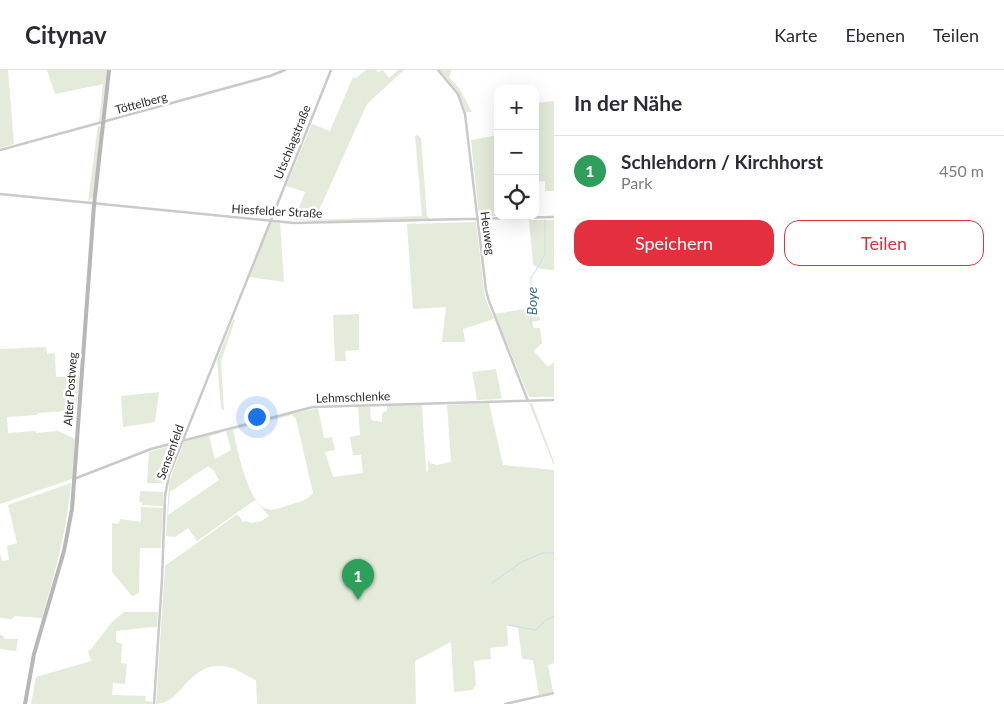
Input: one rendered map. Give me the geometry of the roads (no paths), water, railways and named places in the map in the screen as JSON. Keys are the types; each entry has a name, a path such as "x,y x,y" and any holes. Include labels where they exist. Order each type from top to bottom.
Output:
{"main road":[{"name":"Alter Postweg","path":"25,704 37,643 67,537 74,480 94,205 109,70"}],"street":[{"name":"Töttelberg","path":"0,150 270,76 285,70"},
{"name":"Utschlagstraße","path":"270,221 331,70"},
{"name":"Heuweg","path":"438,70 458,94 465,114 487,296 528,401"},
{"name":"Hiesfelder Straße","path":"0,194 94,205 310,223 554,217"},
{"name":"Sensenfeld","path":"154,704 166,492 169,475 270,221"},
{"name":"Lehmschlenke","path":"74,480 145,451 313,406 554,400"},
{"path":"505,704 554,693"}],"waterway":[{"name":"Boye","path":"531,325 531,277 545,254 545,220"},
{"path":"492,583 520,563 542,553 554,553"},
{"path":"508,625 536,630 546,620 554,616"}],"place":[{"name":"Schlehdorn / Kirchhorst","path":"358,600"}]}
